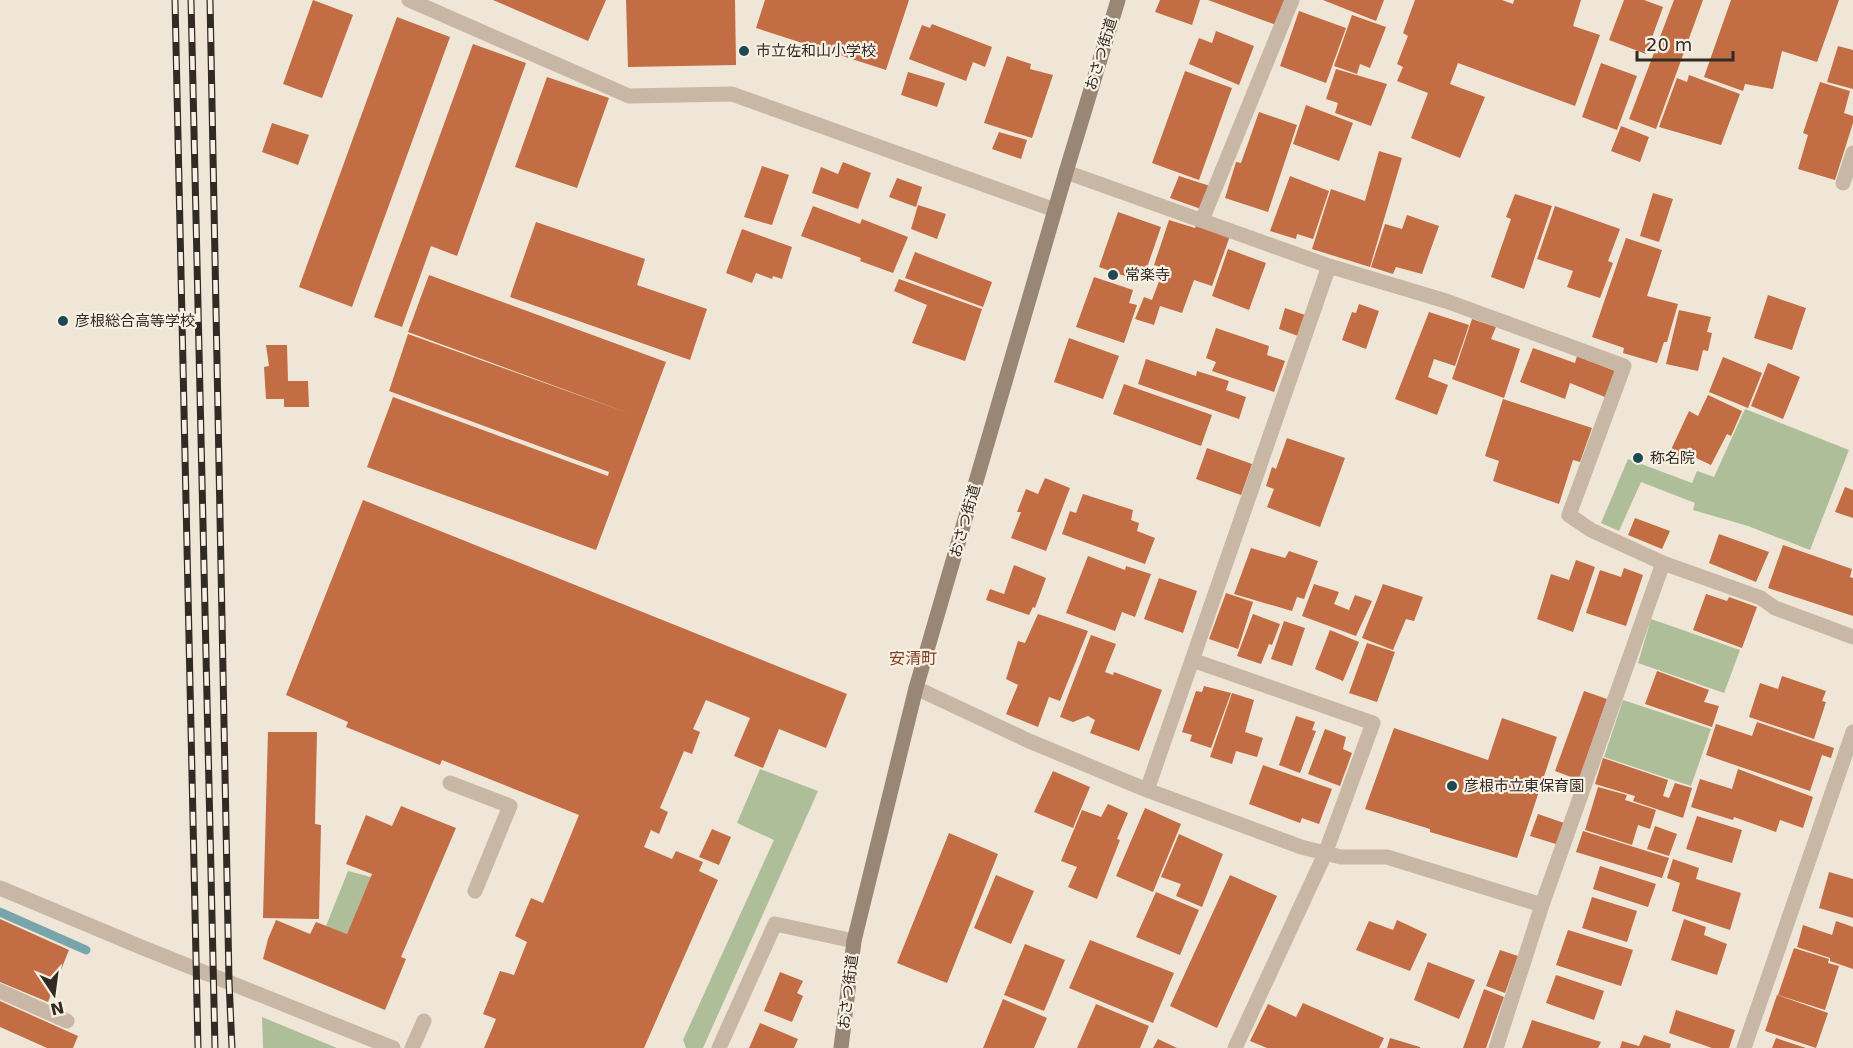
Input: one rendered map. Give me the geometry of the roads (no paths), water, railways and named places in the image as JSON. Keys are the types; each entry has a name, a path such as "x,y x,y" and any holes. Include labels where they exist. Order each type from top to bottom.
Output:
{"street":[{"path":"409,0 629,96 732,94 1055,210"},
{"name":"おさつ街道","path":"842,1048 854,941 916,688 1118,0"},
{"path":"1203,220 1292,0"},
{"path":"1843,183 1853,153"},
{"path":"1066,172 1329,266 1446,301 1624,366 1569,515 1591,530 1663,563 1761,598 1775,608 1853,637"},
{"path":"1147,790 1329,266"},
{"path":"1496,1048 1542,905 1663,563"},
{"path":"1192,660 1373,723 1325,854 1235,1048"},
{"path":"916,688 1029,741 1147,790 1301,847 1341,857 1387,857 1542,905"},
{"path":"1743,1048 1853,732"},
{"path":"450,783 510,806 475,891"},
{"path":"0,888 393,1048"},
{"path":"718,1048 775,924 854,941"},
{"path":"0,991 68,1021"},
{"path":"412,1048 424,1021"}],"waterway":[{"path":"0,912 86,950"}],"railway":[{"path":"175,0 198,1048"},
{"path":"191,0 215,1048"},
{"path":"210,0 232,1048"}],"place":[{"name":"市立佐和山小学校","path":"744,51"},
{"name":"常楽寺","path":"1113,275"},
{"name":"彦根総合高等学校","path":"63,321"},
{"name":"称名院","path":"1638,458"},
{"name":"彦根市立東保育園","path":"1452,786"}],"district":[{"name":"安清町","path":"913,658"}]}
